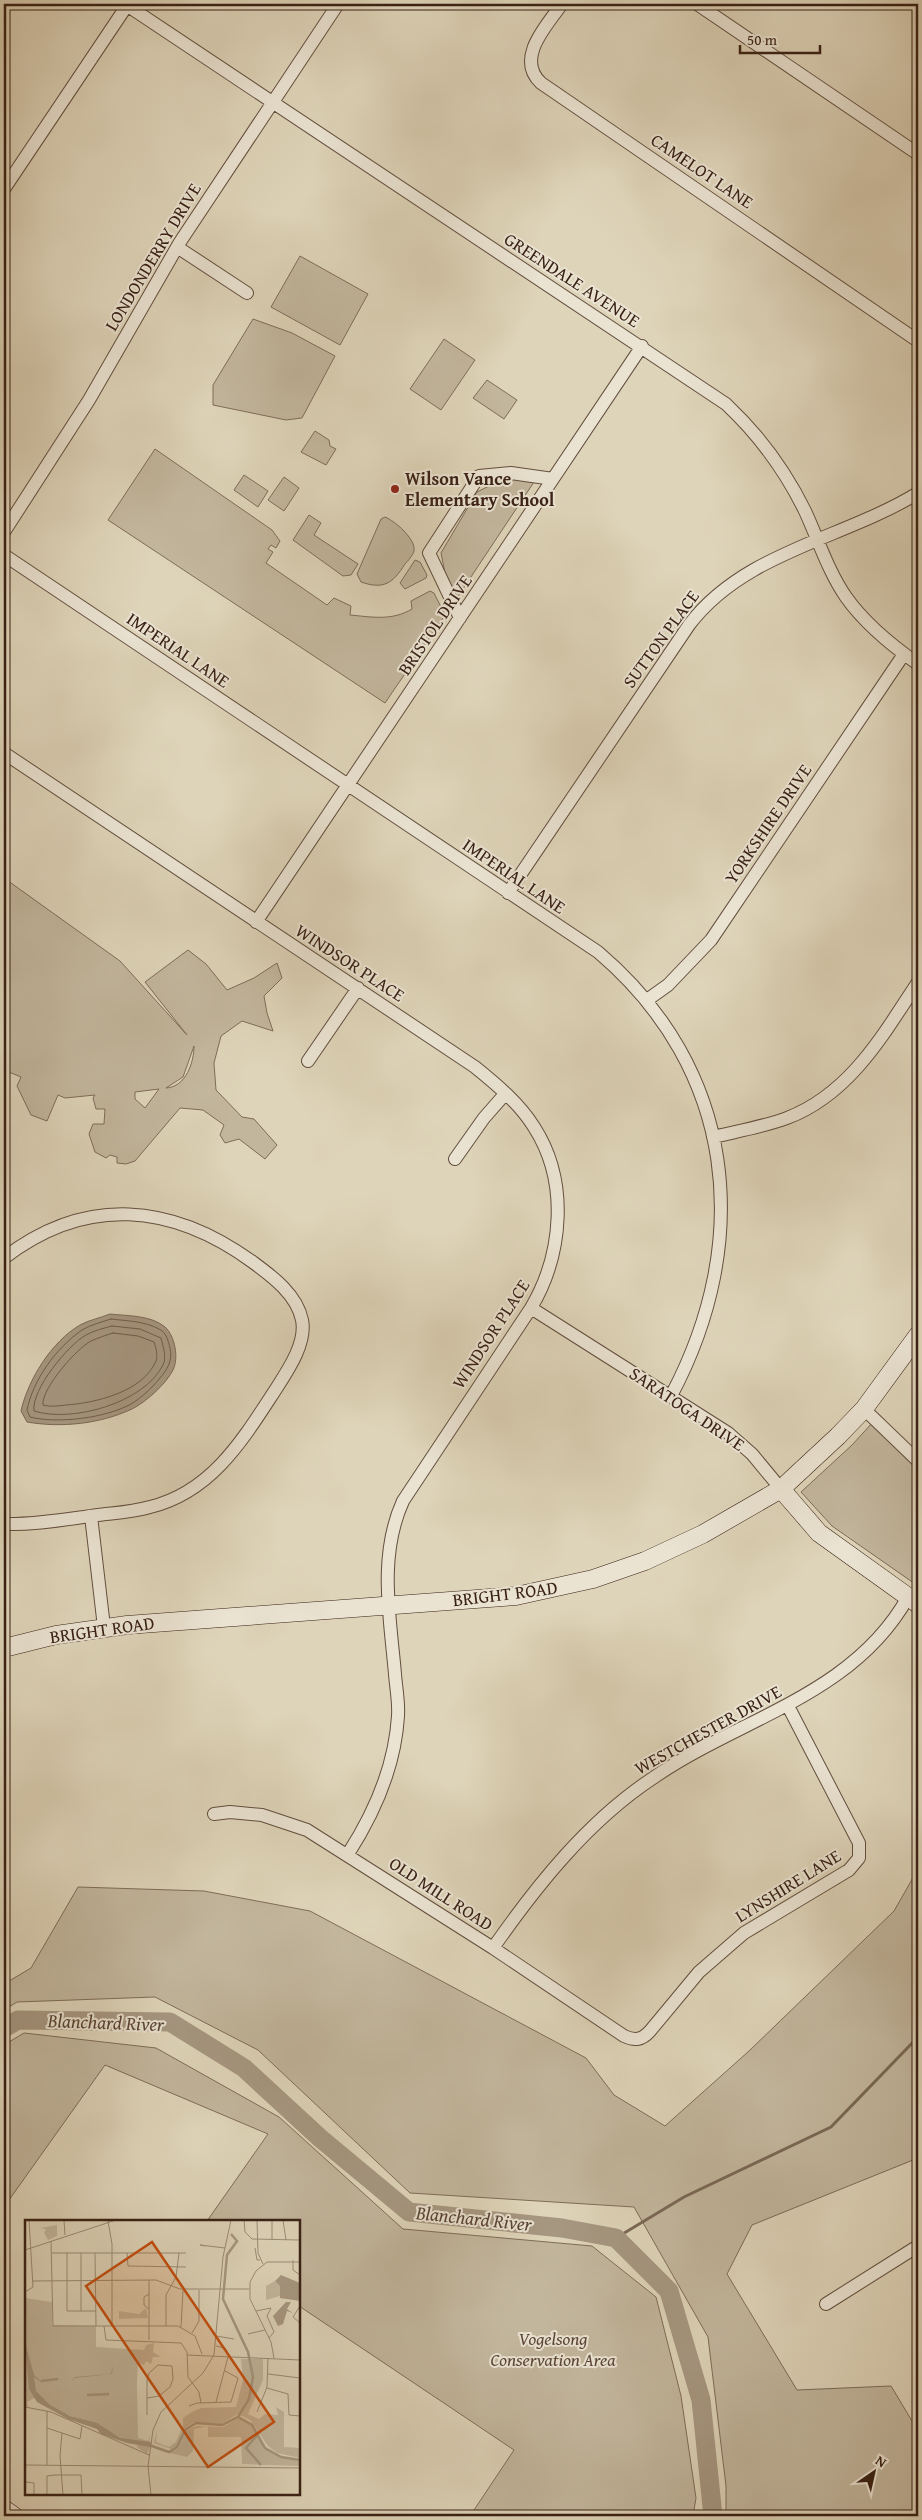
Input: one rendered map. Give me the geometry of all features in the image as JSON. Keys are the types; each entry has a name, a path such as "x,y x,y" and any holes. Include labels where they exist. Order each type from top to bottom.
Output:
{"main road":[{"name":"BRIGHT ROAD","path":"4,1648 56,1635 104,1628 516,1596 593,1580 674,1548 780,1489 838,1436 864,1408 918,1335"},
{"name":"SARATOGA DRIVE","path":"780,1489 819,1533 913,1601"},
{"path":"4,2510 14,2516"}],"street":[{"name":"GREENDALE AVENUE","path":"126,4 714,395 754,431 768,450 793,489 837,582 850,602 880,635 918,664"},
{"path":"4,189 126,4"},
{"name":"LONDONDERRY DRIVE","path":"4,532 89,400 177,247 338,4"},
{"name":"CAMELOT LANE","path":"562,4 531,52 531,70 541,83 918,341"},
{"path":"697,4 918,154"},
{"path":"177,247 247,293"},
{"name":"BRISTOL DRIVE","path":"256,922 642,346"},
{"path":"460,618 429,553 479,476 511,473 553,479"},
{"name":"SUTTON PLACE","path":"508,893 689,625 709,600 732,582 759,567 918,493"},
{"name":"IMPERIAL LANE","path":"4,555 598,952 625,976 647,1000 686,1064 705,1108 713,1137 722,1200 720,1249 716,1276 696,1343 672,1396"},
{"name":"YORKSHIRE DRIVE","path":"647,1000 668,985 710,940 904,654"},
{"name":"WINDSOR PLACE","path":"4,753 475,1067 524,1114 541,1139 547,1153 556,1191 557,1222 554,1253 544,1283 531,1308 403,1501 389,1539 388,1583 398,1714 395,1745 387,1776 376,1806 348,1854"},
{"path":"713,1137 762,1126 789,1117 830,1094 859,1066 874,1048 918,982"},
{"path":"308,1061 358,988"},
{"path":"455,1159 484,1118 505,1094"},
{"path":"4,1258 43,1232 72,1221 118,1214 165,1218 209,1235 255,1264 280,1284 290,1295 302,1320 300,1342 283,1378 234,1451 213,1474 195,1489 166,1502 144,1509 34,1523 4,1524"},
{"name":"SARATOGA DRIVE","path":"531,1308 672,1396 741,1443 780,1489"},
{"path":"864,1408 918,1461"},
{"path":"90,1516 104,1628"},
{"name":"WESTCHESTER DRIVE","path":"493,1948 513,1919 564,1858 598,1824 640,1787 706,1747 788,1706 850,1666 913,1601"},
{"name":"LYNSHIRE LANE","path":"636,2039 646,2036 699,1972 744,1933 849,1870 859,1858 859,1842 788,1706"},
{"name":"OLD MILL ROAD","path":"214,1814 246,1813 277,1819 307,1830 348,1854 493,1948 624,2036 636,2039"},
{"path":"826,2304 918,2246"}],"green space":[{"path":"300,256 368,294 340,345 271,307"},
{"path":"253,319 292,333 335,356 302,418 286,420 213,405 213,385"},
{"path":"444,339 475,360 441,410 410,389"},
{"path":"487,380 517,400 504,419 473,398"},
{"path":"315,431 329,440 330,446 336,449 326,465 301,452"},
{"path":"155,449 272,530 280,541 276,548 271,545 268,549 273,552 266,563 327,605 334,598 351,606 350,615 389,617 412,609 411,601 430,591 434,593 445,615 385,703 108,520"},
{"path":"244,475 268,491 258,507 234,490"},
{"path":"284,477 299,488 284,511 268,500"},
{"path":"513,479 534,482 457,598 445,573 441,553 477,492 497,482 511,482"},
{"path":"309,515 321,523 314,535 358,564 351,575 343,576 293,540"},
{"path":"385,517 399,526 408,536 414,546 414,551 396,576 387,583 376,585 361,582 357,574 381,519"},
{"path":"415,560 420,562 427,575 426,578 405,589 400,583"},
{"path":"4,878 120,961 187,1035 145,982 188,950 206,964 227,990 254,978 277,963 282,978 264,996 273,1031 242,1021 221,1036 214,1063 216,1090 242,1117 254,1119 277,1145 265,1159 239,1139 225,1143 220,1135 224,1125 203,1110 180,1108 135,1161 126,1164 117,1163 117,1157 110,1155 106,1158 95,1152 89,1134 93,1124 104,1124 105,1109 96,1109 93,1098 95,1095 65,1098 58,1095 47,1121 31,1115 17,1086 21,1077 4,1070","holes":["194,1046 188,1073 179,1083 173,1087 166,1088 183,1077","159,1089 145,1108 135,1099 135,1092"]},
{"path":"874,1421 918,1471 918,1586 832,1526 801,1492 852,1445"},
{"path":"918,1869 918,2158 752,2225 727,2274 797,2390 891,2386 918,2431 918,2516 726,2516 726,2486 708,2337 634,2207 410,2193 258,2050 155,1997 17,2002 4,2010 4,1984 31,1968 78,1887 204,1891 310,1911 586,2058 614,2095 665,2126 749,2051 894,1911"},
{"name":"Vogelsong Conservation Area","path":"24,2033 156,2048 279,2117 403,2229 592,2246 656,2297 681,2396 696,2498 693,2516 470,2516 514,2450 300,2307 300,2220 208,2220 268,2134 105,2065 4,2207 4,2045"}],"water":[{"path":"110,1314 146,1318 165,1327 174,1341 176,1353 175,1365 166,1381 137,1406 107,1418 53,1425 27,1422 21,1411 24,1399 35,1375 50,1352 69,1332 80,1325"}],"waterway":[{"name":"Blanchard River","path":"4,2028 18,2020 170,2022 244,2068 320,2138 409,2212 562,2228 616,2238 669,2291 701,2400 713,2516"},
{"path":"616,2238 684,2197 831,2127 918,2037"}],"place":[{"name":"Wilson Vance Elementary School","path":"395,489"}]}
